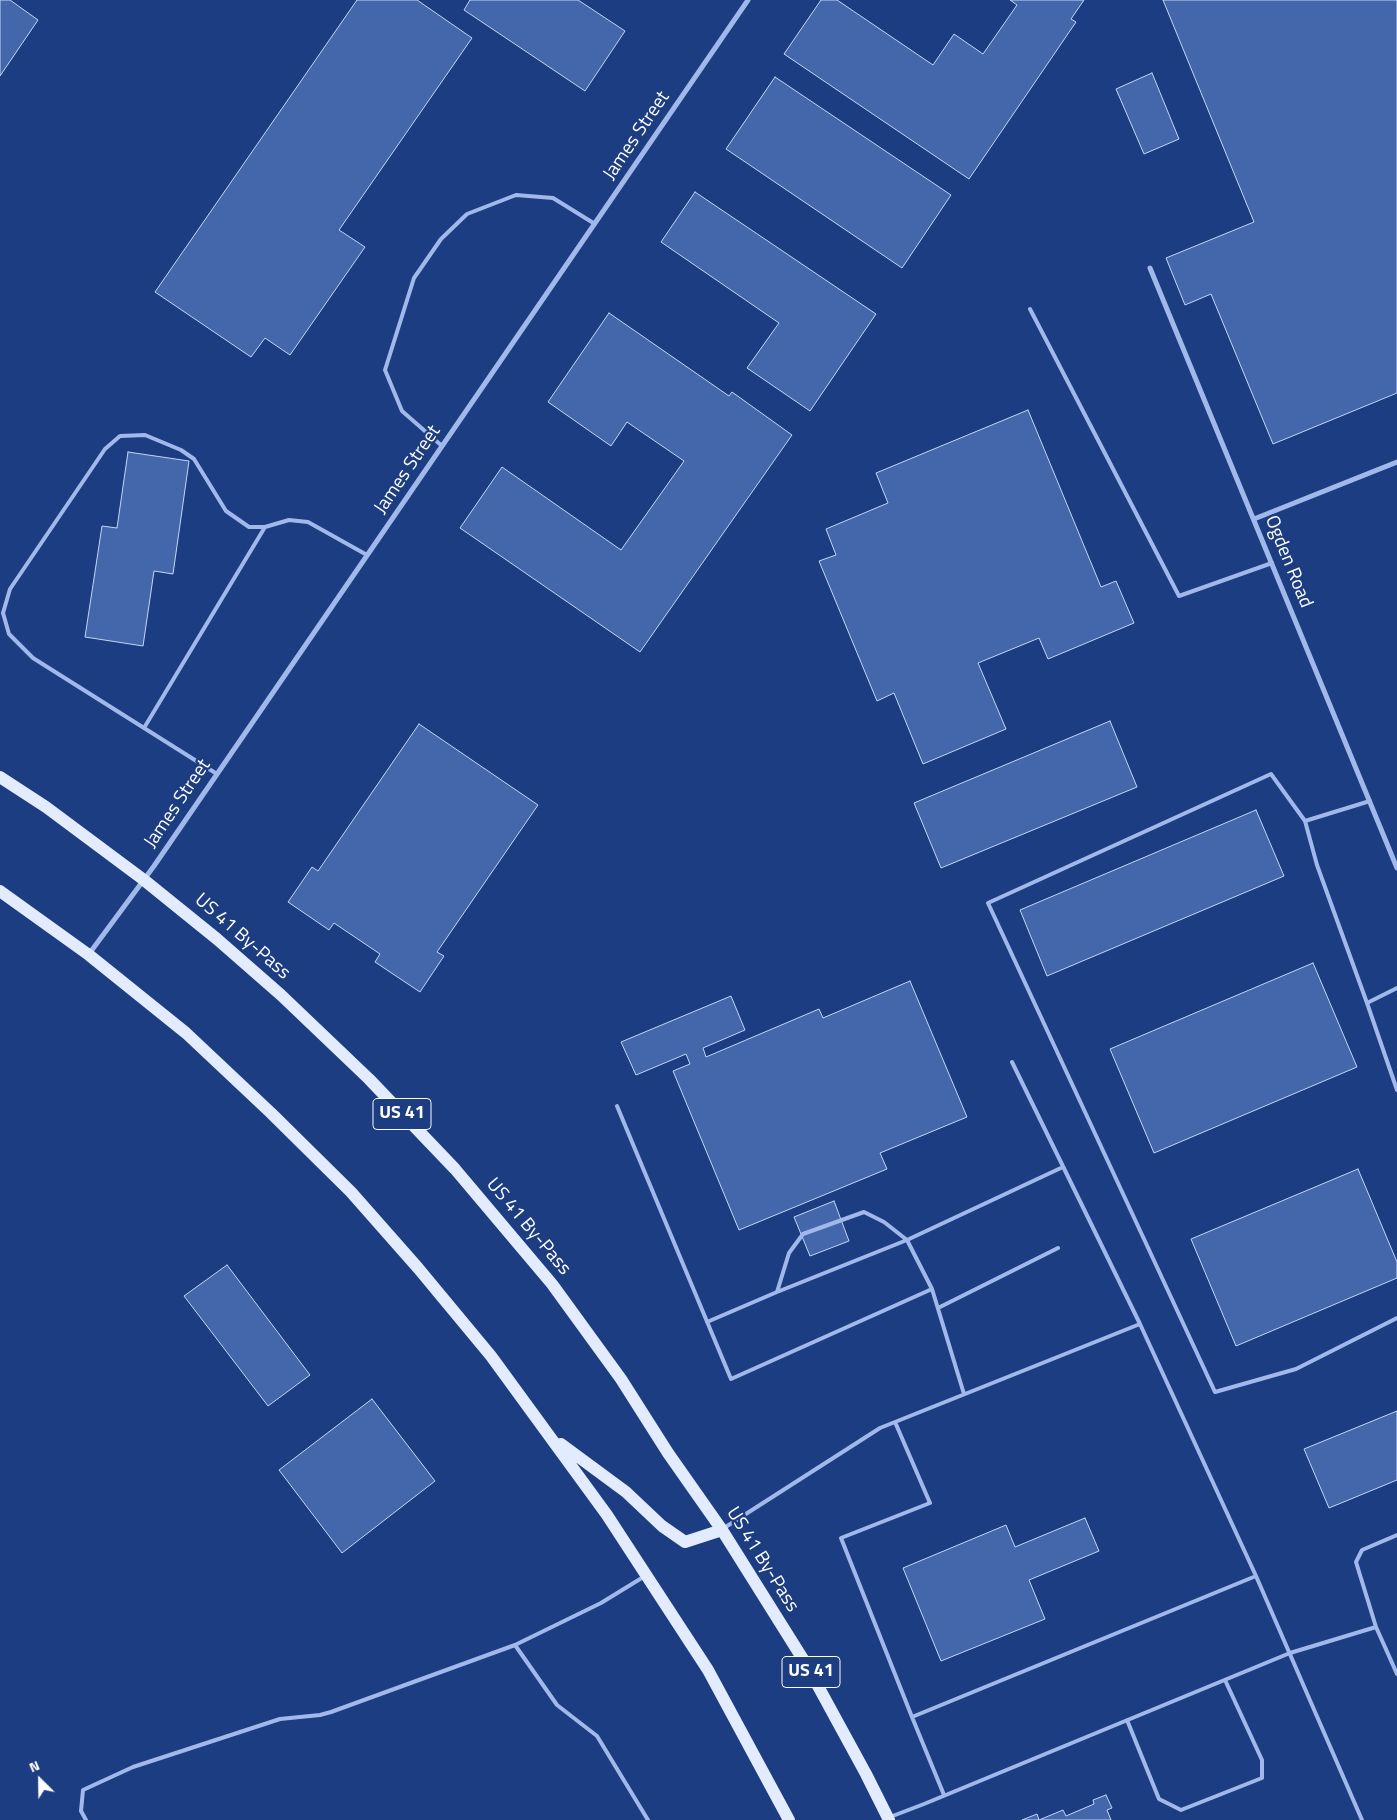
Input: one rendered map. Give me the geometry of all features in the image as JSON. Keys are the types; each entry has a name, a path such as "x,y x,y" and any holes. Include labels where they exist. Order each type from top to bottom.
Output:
{"main road":[{"name":"US 41 By-Pass","path":"0,777 46,807 144,880 217,938 281,995 369,1079 455,1169 552,1284 621,1379 668,1453 722,1530 806,1664 889,1819"},
{"path":"0,891 89,955 186,1033 351,1192 418,1268 491,1356 607,1515 708,1670 789,1820"},
{"path":"551,1437 626,1492 662,1526 685,1542 722,1530"}],"street":[{"name":"James Street","path":"89,955 144,880 748,0"},
{"name":"Ogden Road","path":"1150,268 1397,868"},
{"path":"1254,519 1397,462"}],"lane":[{"path":"442,446 402,411 385,370 414,278 435,247 467,214 516,195 553,198 595,224"},
{"path":"1030,309 1179,596 1272,563"},
{"path":"217,774 33,658 9,634 3,614 10,589 105,449 120,436 145,435 181,450 194,459 226,511 249,527 265,527 289,520 308,522 367,555"},
{"path":"144,728 265,527"},
{"path":"1397,1090 1317,864 1305,821 1272,774 988,903 1215,1392 1296,1369 1397,1318"},
{"path":"1305,821 1370,801"},
{"path":"1367,1003 1397,988"},
{"path":"1012,1062 1140,1324 1256,1576 1362,1820"},
{"path":"617,1106 731,1379 932,1289"},
{"path":"707,1322 907,1240 1063,1167"},
{"path":"778,1292 789,1253 803,1234 864,1212 884,1222 907,1240 932,1289 964,1394"},
{"path":"938,1308 1058,1248"},
{"path":"722,1530 880,1428 1140,1324"},
{"path":"895,1422 930,1503 841,1538 944,1796"},
{"path":"1397,1535 1362,1550 1356,1562 1376,1627 1397,1674"},
{"path":"86,1820 81,1811 83,1790 132,1767 280,1719 331,1712 514,1645 601,1603 646,1576"},
{"path":"912,1717 1256,1576"},
{"path":"889,1819 1290,1653 1376,1627"},
{"path":"514,1645 558,1706 597,1736 648,1820"},
{"path":"1127,1720 1159,1800 1181,1810 1262,1778 1262,1760 1225,1680"}],"building":[{"path":"0,0 10,0 38,20 0,76"},
{"path":"357,0 417,0 472,38 339,230 365,247 290,355 265,338 251,357 155,292"},
{"path":"470,0 578,0 625,31 585,91 464,10"},
{"path":"821,0 837,0 933,65 954,34 983,54 1017,5 1010,0 1084,0 1071,19 1076,22 969,179 784,54"},
{"path":"1163,0 1397,0 1397,393 1273,444 1211,294 1185,305 1166,258 1254,222"},
{"path":"1152,73 1179,139 1144,154 1116,89"},
{"path":"775,77 951,195 902,268 726,149"},
{"path":"695,192 876,314 810,411 747,368 779,323 661,242"},
{"path":"609,313 729,396 732,392 792,435 640,652 460,528 502,467 621,550 684,461 627,422 611,446 548,402"},
{"path":"1028,410 1101,587 1116,581 1134,623 1048,659 1039,638 978,663 1006,729 923,764 894,693 877,701 819,561 836,555 826,529 888,503 876,473"},
{"path":"128,452 189,461 173,574 154,571 143,646 85,637 102,526 117,528"},
{"path":"1110,721 1137,787 941,868 914,803"},
{"path":"419,724 538,805 437,952 444,956 420,992 375,962 380,954 334,923 329,930 288,902 312,867 318,871"},
{"path":"1256,810 1284,876 1047,976 1020,910"},
{"path":"1313,963 1357,1067 1154,1153 1110,1049"},
{"path":"910,981 967,1117 880,1153 887,1169 739,1230 673,1071 690,1064 686,1054 636,1075 621,1042 731,996 745,1030 703,1048 706,1057 819,1009 823,1018"},
{"path":"1358,1169 1397,1262 1397,1278 1236,1346 1191,1239"},
{"path":"834,1201 849,1241 810,1256 794,1217"},
{"path":"227,1265 310,1375 268,1406 184,1296"},
{"path":"372,1399 435,1481 342,1553 279,1470"},
{"path":"1397,1411 1397,1480 1329,1508 1304,1449"},
{"path":"1085,1518 1099,1551 1029,1580 1045,1619 941,1661 903,1568 1006,1525 1015,1547"},
{"path":"1106,1795 1112,1808 1107,1810 1111,1820 1039,1820 1063,1810 1066,1816 1094,1804 1093,1800"},
{"path":"1037,1814 1039,1820 1022,1820"}]}
